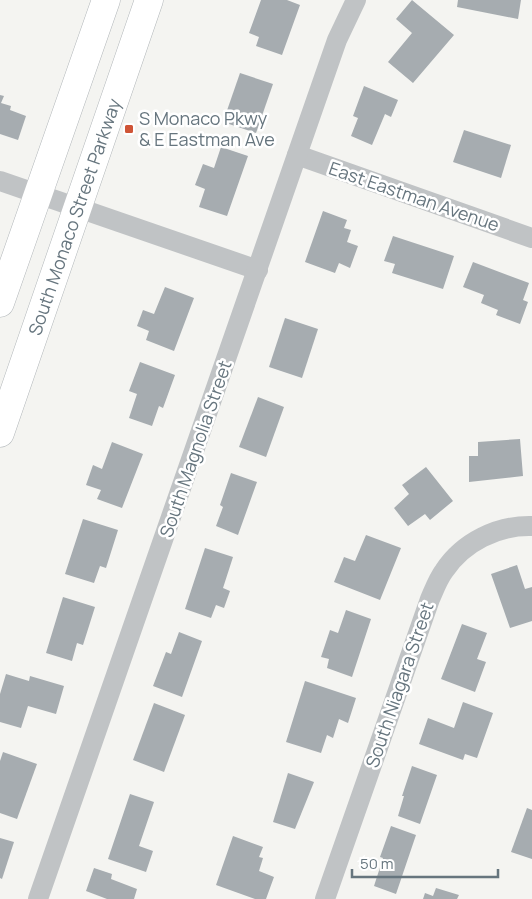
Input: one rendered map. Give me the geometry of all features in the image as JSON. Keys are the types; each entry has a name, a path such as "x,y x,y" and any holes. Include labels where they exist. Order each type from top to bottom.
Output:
{"main road":[{"path":"0,303 106,0"},
{"name":"South Monaco Street Parkway","path":"0,433 149,0"}],"street":[{"name":"South Magnolia Street","path":"38,899 337,40 356,0"},
{"name":"East Eastman Avenue","path":"297,156 532,238"},
{"path":"0,181 258,270"},
{"name":"South Niagara Street","path":"325,899 430,599 444,570 462,551 480,537 499,530 532,526"}],"building":[{"path":"261,0 287,0 300,5 282,55 256,46 259,37 249,33"},
{"path":"412,0 454,35 413,83 388,62 412,33 396,19"},
{"path":"458,0 521,0 518,19 457,7"},
{"path":"240,73 273,84 256,133 223,122"},
{"path":"364,86 398,100 391,117 385,114 372,145 351,136 358,118 353,116"},
{"path":"0,95 4,96 1,103 11,106 10,110 26,116 18,140 0,134"},
{"path":"464,130 511,145 501,178 453,162"},
{"path":"221,147 248,156 227,216 199,207 205,189 195,185 203,164 214,168"},
{"path":"323,211 347,220 344,228 351,230 347,242 358,246 350,268 339,263 335,273 305,262"},
{"path":"393,236 454,256 443,289 392,273 395,264 384,261"},
{"path":"473,262 529,283 523,300 528,302 520,324 496,315 498,310 481,303 484,295 463,287"},
{"path":"165,287 194,298 174,351 146,340 149,331 137,326 143,310 154,314"},
{"path":"285,318 318,329 302,378 269,367"},
{"path":"140,362 175,375 163,408 159,406 152,426 129,418 137,394 129,391"},
{"path":"258,397 284,407 266,457 239,447"},
{"path":"520,439 523,476 469,482 469,456 478,456 478,442"},
{"path":"112,442 143,454 122,508 97,499 101,490 86,485 93,465 102,469"},
{"path":"426,467 453,501 430,520 425,514 408,526 394,508 409,494 402,485"},
{"path":"231,473 257,482 238,535 216,526 223,507 220,505"},
{"path":"83,519 118,530 106,568 100,566 94,583 65,574"},
{"path":"366,535 401,548 380,600 334,582 344,557 355,561"},
{"path":"205,548 233,557 223,588 230,591 224,608 216,605 211,618 185,609"},
{"path":"517,565 525,589 532,587 532,621 510,628 491,574"},
{"path":"63,597 95,607 83,645 77,643 72,661 46,653"},
{"path":"346,610 371,619 352,677 327,668 329,659 321,657 330,630 338,633"},
{"path":"462,624 487,633 477,659 486,662 475,692 441,679"},
{"path":"179,632 202,641 182,697 153,686 166,652 171,654"},
{"path":"6,674 29,681 30,676 64,686 56,714 28,706 21,728 0,722 0,694"},
{"path":"305,681 356,698 348,723 339,719 333,738 327,735 321,753 286,742"},
{"path":"463,702 493,713 477,758 465,754 463,760 419,744 428,718 454,728"},
{"path":"154,703 185,715 164,772 133,760"},
{"path":"3,752 37,764 17,819 0,813 0,761"},
{"path":"412,766 437,775 420,824 398,816 404,796 402,796"},
{"path":"288,773 314,782 295,829 273,822"},
{"path":"130,794 154,802 139,846 153,851 146,872 108,859"},
{"path":"527,808 532,810 532,859 511,852"},
{"path":"391,826 416,835 396,894 374,886 383,858 380,857"},
{"path":"233,836 263,847 259,857 263,858 259,871 274,877 266,899 255,899 216,885"},
{"path":"0,838 14,842 2,879 0,878"},
{"path":"94,868 112,874 111,879 137,889 134,899 107,899 86,891"},
{"path":"436,888 459,895 457,899 423,899 425,893 433,896"}],"place":[{"name":"S Monaco Pkwy & E Eastman Ave","path":"129,129"}]}
